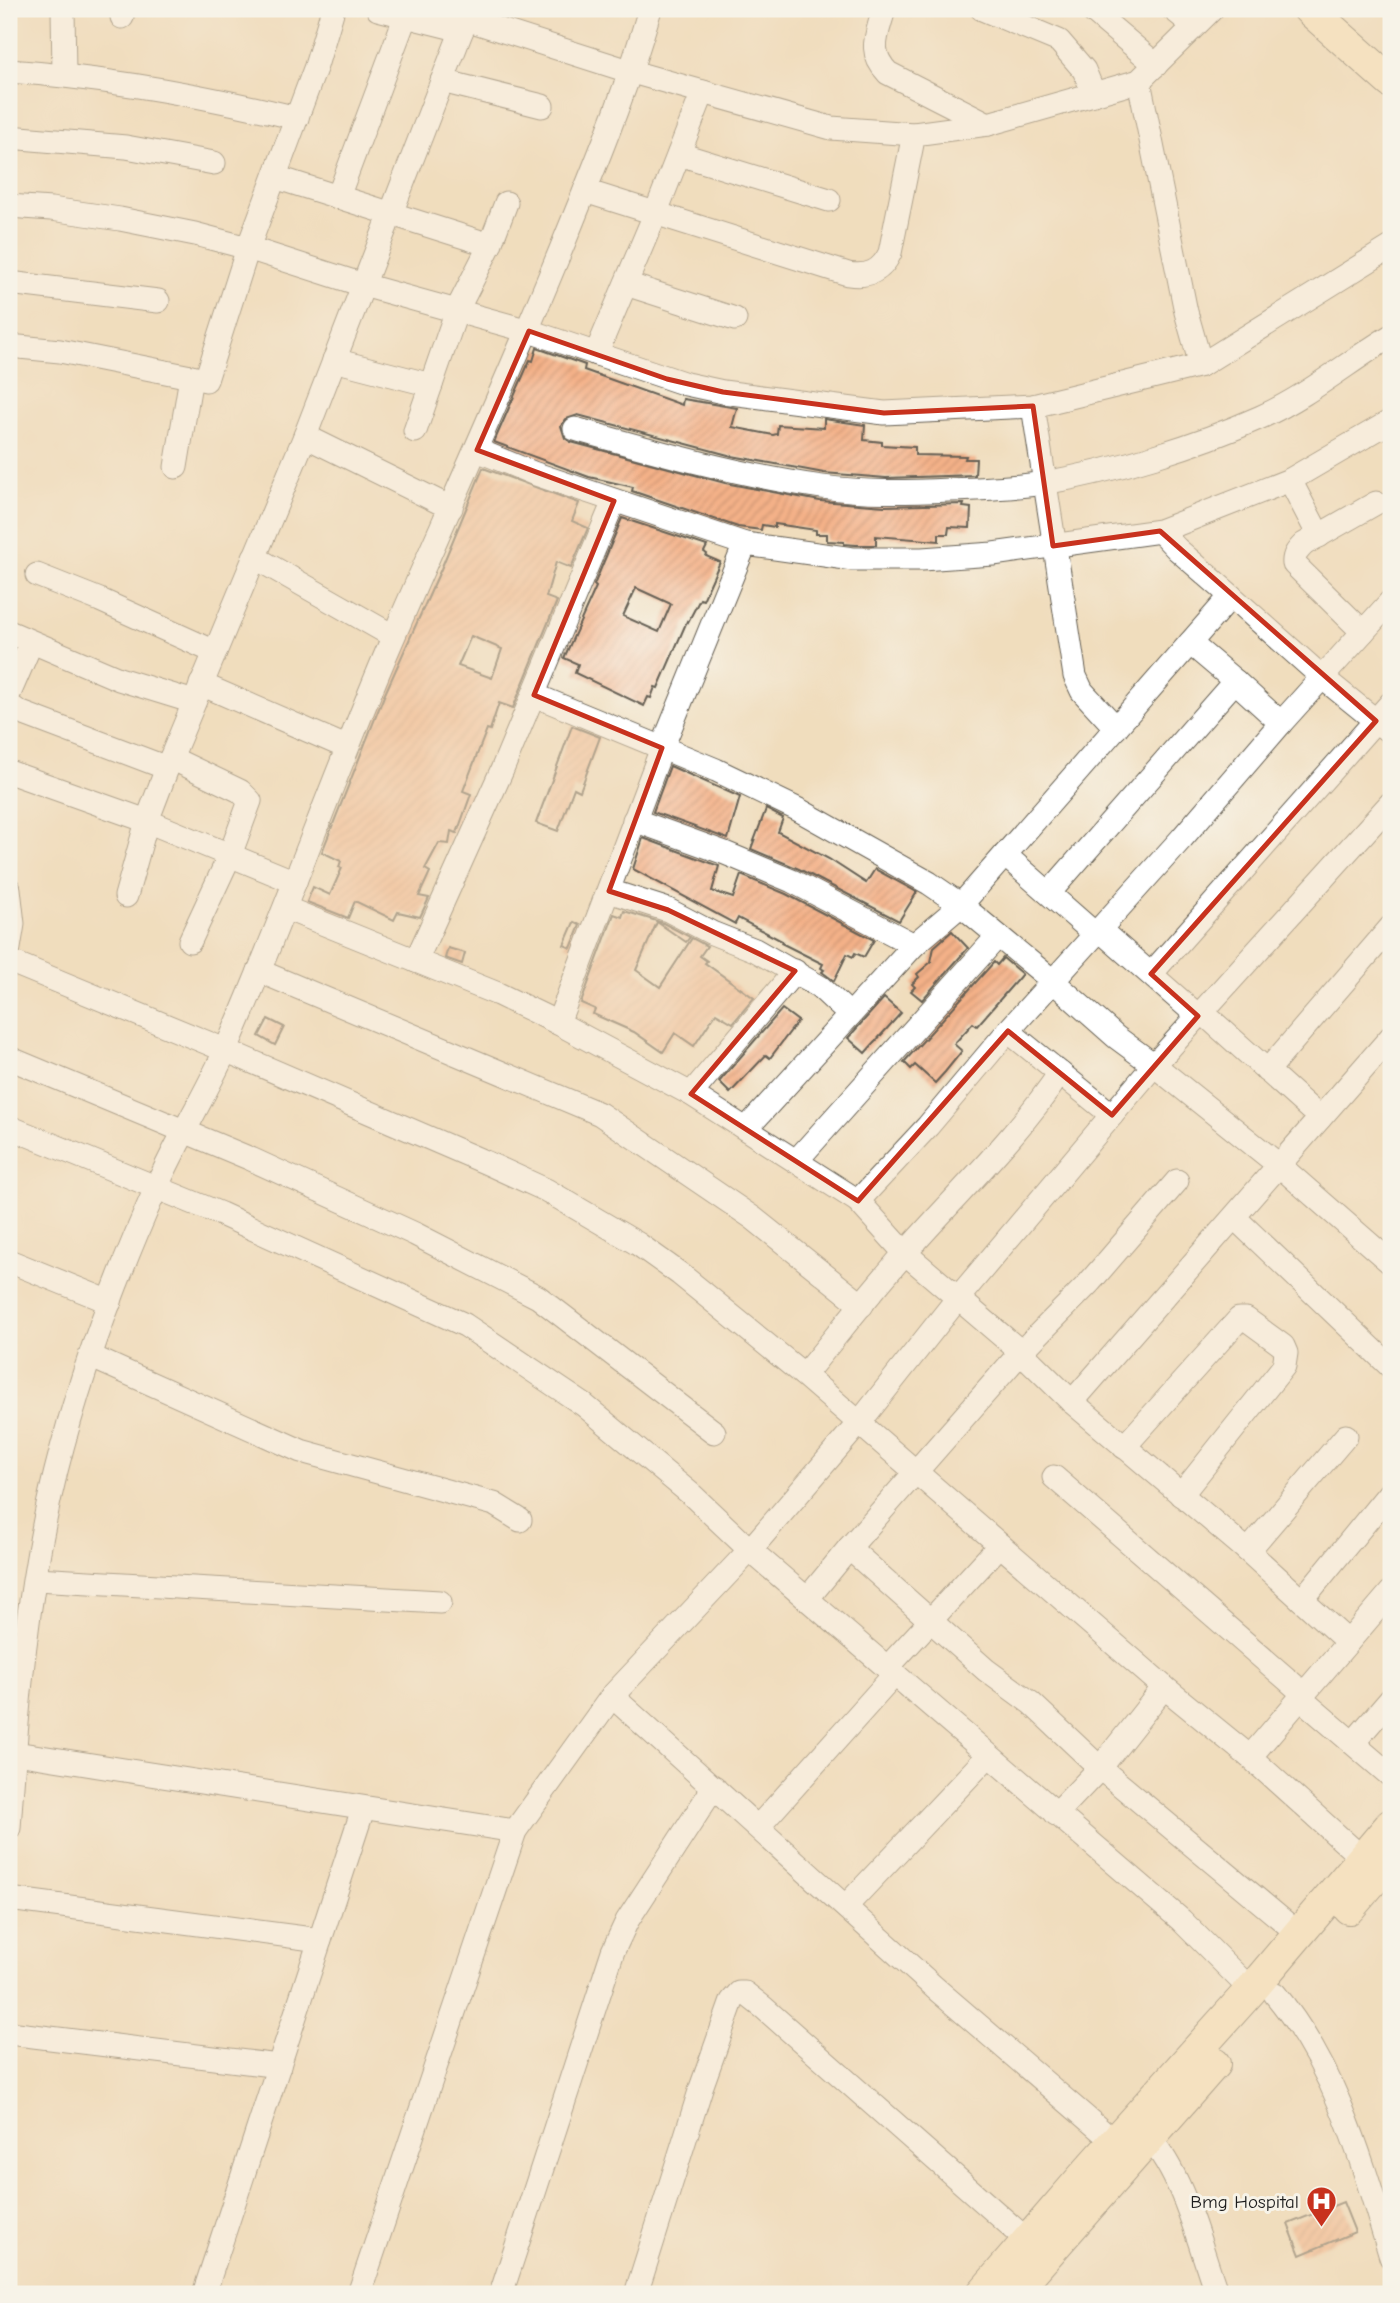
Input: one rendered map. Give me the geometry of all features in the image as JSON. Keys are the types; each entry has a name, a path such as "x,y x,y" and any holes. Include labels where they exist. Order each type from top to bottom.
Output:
{"street":[{"path":"63,9 64,75"},
{"path":"9,346 61,351 206,380 248,248 316,66 333,9"},
{"path":"378,9 405,15 466,19 632,72 831,128 914,134 988,124 1139,81 1212,9"},
{"path":"9,1828 19,1617 36,1578 56,1471 110,1302 157,1186 225,1050 285,908 346,747 529,331 632,72 650,9"},
{"path":"884,9 874,49 878,63 888,73 988,124"},
{"path":"982,9 1059,41 1084,71 1094,94"},
{"path":"1090,9 1156,65"},
{"path":"1173,9 1194,26"},
{"path":"1309,9 1391,82"},
{"path":"338,197 405,15"},
{"path":"126,896 147,821 169,763 305,436 466,19"},
{"path":"9,60 9,71 64,75 179,92 297,118"},
{"path":"442,81 542,106"},
{"path":"1139,81 1186,312 1201,365"},
{"path":"596,354 703,92"},
{"path":"585,191 848,274 864,275 885,264 890,253 914,134"},
{"path":"9,137 126,147 214,163"},
{"path":"679,154 829,200"},
{"path":"275,177 490,245"},
{"path":"415,431 457,310 490,245 506,203"},
{"path":"9,206 120,219 195,234 363,285 529,331 667,379 706,388 884,413 1033,407 1201,365 1391,247"},
{"path":"9,283 158,301"},
{"path":"626,284 735,318"},
{"path":"575,429 697,464 822,487 915,492 980,490 1044,483 1142,460 1263,416 1333,375 1391,335"},
{"path":"334,360 431,384"},
{"path":"176,467 191,377"},
{"path":"1033,407 1075,676 1082,691 1116,728"},
{"path":"477,450 552,469 614,501 745,544 853,559 922,559 993,554 1160,531 1290,480 1391,421"},
{"path":"305,436 451,508"},
{"path":"1290,480 1319,536"},
{"path":"415,961 534,695 614,501"},
{"path":"1363,632 1294,564 1296,553 1304,544 1376,503"},
{"path":"1160,531 1323,678 1383,727"},
{"path":"558,1023 662,748 745,544"},
{"path":"254,557 393,636"},
{"path":"37,575 73,588 215,652"},
{"path":"746,1129 914,946 961,905 1231,596"},
{"path":"858,1201 928,1126 1008,1031 1391,601"},
{"path":"9,632 119,679 197,693 346,747"},
{"path":"9,694 31,643"},
{"path":"1190,643 1281,723"},
{"path":"1049,893 1236,681"},
{"path":"534,695 716,770 799,810 929,883 961,905 1116,1037 1280,1166 1391,1264"},
{"path":"1151,974 1383,727 1391,703"},
{"path":"9,705 19,712 169,763 240,791 250,801 230,855 190,941"},
{"path":"9,772 147,821 295,882"},
{"path":"359,2294 515,1831 612,1696 750,1550 859,1423 958,1298 1154,1065 1391,803"},
{"path":"634,820 792,881 914,946"},
{"path":"1006,855 1049,893 1200,1014 1320,1118"},
{"path":"9,889 13,923 9,948"},
{"path":"609,891 668,910 795,971 820,987 850,1015"},
{"path":"285,908 498,994 558,1023 691,1094 858,1201 905,1253 1021,1352 1072,1402 1248,1551 1348,1642"},
{"path":"1267,1071 1391,926"},
{"path":"797,1160 997,937"},
{"path":"9,961 225,1050 546,1190 638,1244 680,1274 804,1375 1164,1687 1250,1757 1382,1849"},
{"path":"258,971 600,1114 753,1218 862,1305"},
{"path":"691,1094 795,971"},
{"path":"1008,1031 1112,1115"},
{"path":"1072,1402 1391,1037"},
{"path":"9,1058 184,1130 415,1234 538,1297 714,1432"},
{"path":"804,1375 905,1253 1045,1096 1060,1073"},
{"path":"9,1126 157,1186 465,1325 584,1405 1298,2022 1320,2060 1351,2132 1391,2258"},
{"path":"807,1599 1021,1352 1089,1283 1177,1181"},
{"path":"1234,1218 1387,1354"},
{"path":"9,1261 110,1302"},
{"path":"1124,1447 1239,1319 1246,1319 1283,1346 1286,1353 1284,1366 1181,1495"},
{"path":"92,1357 301,1451 494,1504 520,1520"},
{"path":"1248,1551 1346,1436"},
{"path":"1054,1477 1391,1776"},
{"path":"1302,1600 1391,1491"},
{"path":"758,1827 891,1671 930,1620 1000,1545"},
{"path":"849,1548 986,1670 1031,1703 1100,1768 1299,1934"},
{"path":"36,1578 440,1602"},
{"path":"1250,1757 1391,1592"},
{"path":"1056,1814 1100,1768 1164,1687"},
{"path":"612,1696 935,1988 1132,2146 1163,2153 1175,2176 1217,2294"},
{"path":"1353,1743 1391,1699"},
{"path":"11,1752 515,1831"},
{"path":"846,1906 988,1756"},
{"path":"501,2294 612,1951 627,1921 713,1787"},
{"path":"204,2294 363,1809"},
{"path":"1263,1992 1299,1934 1382,1849"},
{"path":"1012,2294 1132,2146 1382,1849"},
{"path":"9,1899 320,1940"},
{"path":"636,2294 701,2088 732,2001 739,1993 745,1993 764,2008 1028,2241"},
{"path":"9,2033 279,2066"},
{"path":"982,2294 1028,2241 1132,2146"}],"highlighted area":[{"path":"529,331 667,379 723,392 884,413 1033,406 1053,546 1160,531 1376,721 1151,974 1198,1016 1112,1115 1008,1031 858,1201 691,1094 795,971 668,910 609,891 662,748 534,695 614,501 477,450"}],"building":[{"path":"537,348 585,365 584,370 682,405 683,399 737,408 732,427 773,435 777,434 778,425 824,428 824,419 865,425 864,440 882,442 882,445 915,447 915,455 966,456 965,459 976,459 975,475 886,478 824,473 732,456 578,415 566,419 561,426 565,438 571,442 725,483 820,501 885,506 964,504 963,507 971,508 970,528 949,527 948,534 939,534 939,541 876,536 876,545 856,545 827,541 827,534 816,534 816,530 775,524 775,527 762,525 761,530 738,527 632,491 633,487 589,477 494,442"},
{"path":"483,468 579,503 572,521 588,528 571,568 556,562 546,597 557,601 513,708 499,703 490,730 487,729 463,791 471,794 457,833 451,831 449,844 439,843 425,869 430,872 419,896 429,898 420,917 398,912 394,920 355,901 348,918 307,902 313,887 330,895 342,868 339,867 341,861 322,852 384,696","holes":["471,636 502,649 492,678 458,666"]},
{"path":"622,518 707,546 704,552 706,556 720,562 703,600 700,599 687,621 658,688 655,687 644,706 575,673 578,664 564,658 596,587 594,585","holes":["636,588 671,604 659,632 623,616"]},
{"path":"572,726 600,737 580,791 574,788 558,831 536,823"},
{"path":"670,766 740,797 728,839 653,812"},
{"path":"766,809 783,818 778,832 829,859 866,883 875,869 917,892 899,921 799,869 751,849"},
{"path":"643,838 719,866 712,891 733,898 741,875 786,894 874,940 864,957 855,953 853,957 847,954 834,981 822,972 823,964 781,943 782,941 738,918 735,924 633,869"},
{"path":"624,911 663,923 690,937 686,942 657,922 636,970 660,987 692,938 707,946 700,956 707,961 705,963 754,998 733,1023 716,1013 694,1046 675,1033 663,1052 634,1032 593,1014 595,1009 581,1003 614,914 622,917"},
{"path":"574,922 580,925 571,948 564,945"},
{"path":"952,931 968,948 922,1000 911,991 915,987 912,984 919,977 917,974 931,962 934,947"},
{"path":"448,948 465,953 462,964 445,958"},
{"path":"1003,958 1022,974 977,1026 973,1023 954,1044 962,1051 945,1072 935,1083 915,1065 911,1069 904,1062 994,962 997,965"},
{"path":"884,998 901,1013 865,1053 848,1038"},
{"path":"782,1009 798,1021 770,1058 766,1055 730,1093 719,1082"},
{"path":"268,1019 284,1027 275,1045 259,1036"},
{"path":"1343,2202 1355,2232 1300,2255 1288,2224"}],"place":[{"name":"Bmg Hospital","path":"1322,2228"}]}
